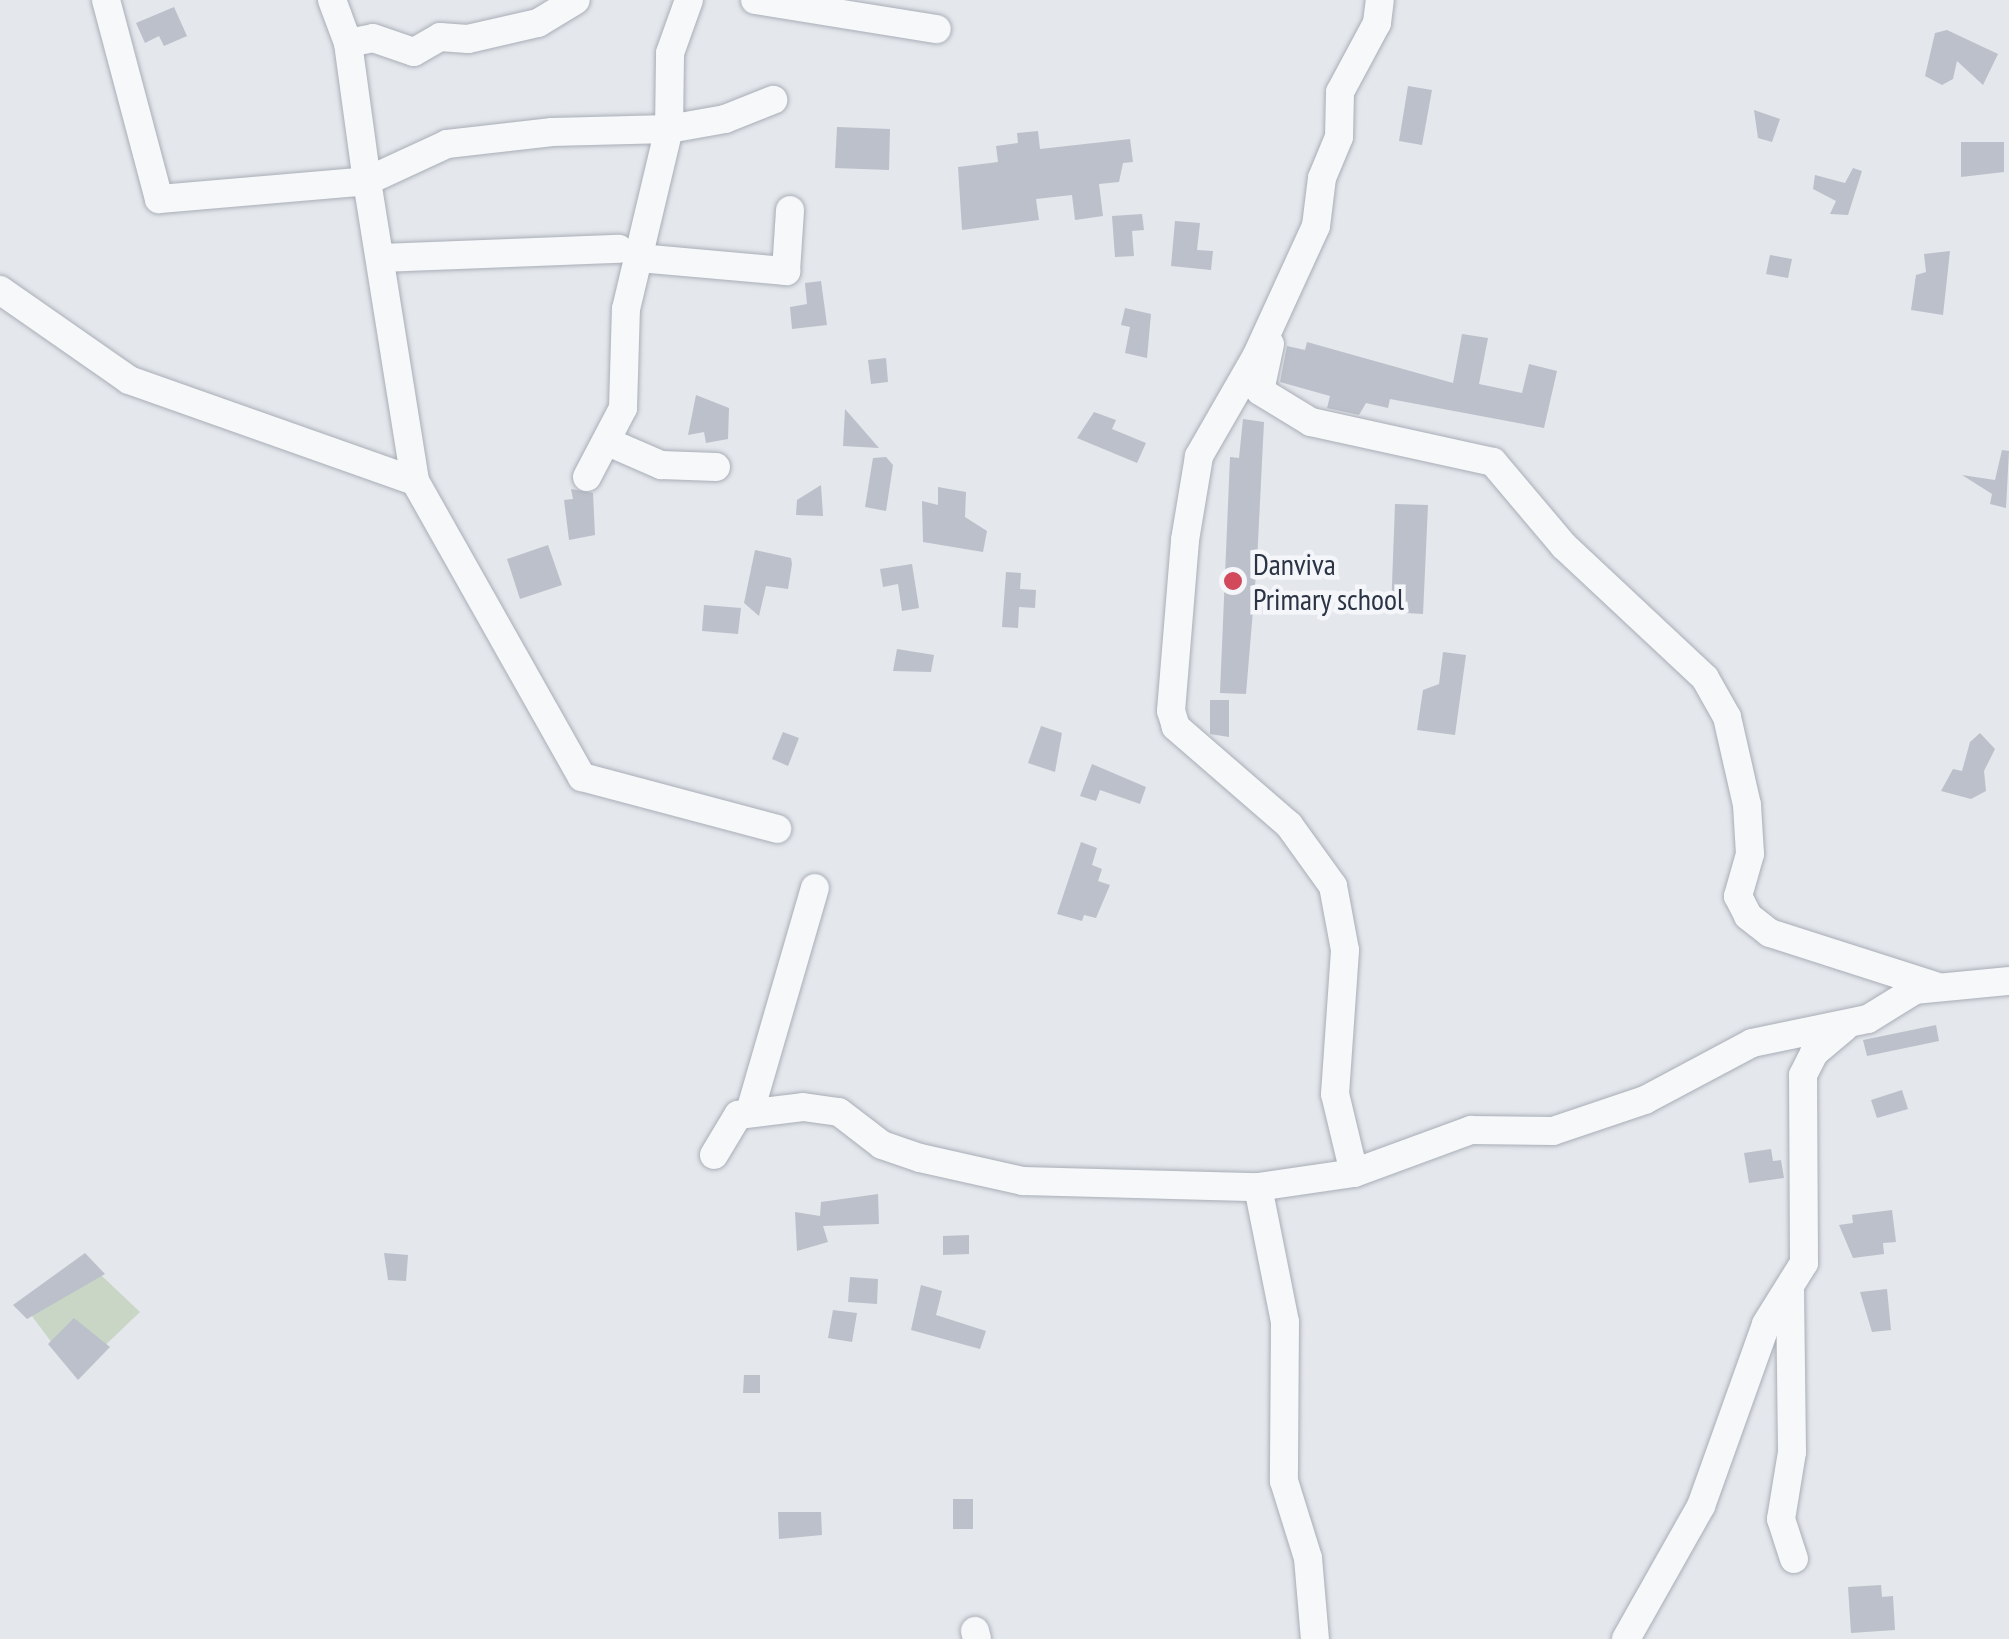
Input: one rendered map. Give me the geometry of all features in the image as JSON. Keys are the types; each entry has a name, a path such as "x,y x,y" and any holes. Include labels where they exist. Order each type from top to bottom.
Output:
{"street":[{"path":"106,0 159,200 367,181 447,144 552,132 669,128 725,119 774,100"},
{"path":"332,0 348,43 415,481 582,777 776,829"},
{"path":"348,43 373,38 414,52 440,37 468,40 538,23 576,0"},
{"path":"587,477 623,408 630,253 669,128 670,53 689,0"},
{"path":"755,0 938,29"},
{"path":"1354,1173 1335,1094 1344,950 1333,886 1290,825 1171,716 1194,475 1213,421 1269,323 1316,226 1320,184 1339,137 1340,92 1377,24 1380,0"},
{"path":"381,258 630,253 786,271 790,210"},
{"path":"0,290 129,380 415,481"},
{"path":"1269,323 1270,358 1260,392 1311,422 1493,462 1564,546 1706,678 1727,717 1745,790 1752,838 1738,896 1748,916 1770,934 1936,987"},
{"path":"608,442 662,465 716,467"},
{"path":"751,1108 815,888"},
{"path":"1626,1639 1701,1506 1766,1324 1790,1288 1805,1254 1803,1075 1814,1053 1846,1026 1908,993 2009,981"},
{"path":"714,1155 738,1115 751,1108 831,1110 882,1145 1023,1181 1258,1187 1354,1173 1471,1130 1553,1131 1645,1100 1752,1043 1846,1026"},
{"path":"1258,1187 1285,1322 1284,1481 1308,1558 1315,1639"},
{"path":"1790,1288 1792,1452 1781,1519 1794,1558"}],"green space":[{"path":"83,1258 140,1312 75,1374 23,1304"}],"building":[{"path":"174,7 187,36 164,46 159,36 145,43 136,23"},
{"path":"1947,30 1998,54 1983,85 1957,61 1953,79 1942,85 1925,76 1935,33"},
{"path":"1408,86 1432,90 1422,145 1399,141"},
{"path":"1754,110 1780,119 1772,142 1758,138"},
{"path":"837,127 890,129 889,170 835,168"},
{"path":"1038,131 1040,149 1130,139 1133,162 1123,163 1119,182 1099,184 1103,216 1075,220 1072,195 1036,199 1039,220 962,230 958,167 998,162 996,146 1018,143 1017,133"},
{"path":"1961,142 2004,142 2004,172 1961,177"},
{"path":"1853,168 1862,171 1848,215 1830,214 1836,201 1813,189 1815,175 1845,183"},
{"path":"1142,214 1144,230 1132,231 1134,256 1115,257 1112,216"},
{"path":"1175,221 1200,223 1197,250 1213,251 1211,270 1171,266"},
{"path":"1950,251 1943,315 1911,310 1916,275 1926,272 1924,254"},
{"path":"1770,255 1792,259 1788,278 1766,274"},
{"path":"821,281 827,325 792,329 790,307 807,304 805,283"},
{"path":"1125,308 1151,314 1147,358 1125,353 1130,327 1121,325"},
{"path":"1462,334 1488,338 1479,384 1522,393 1529,364 1557,371 1544,428 1390,399 1388,408 1366,403 1359,415 1327,408 1330,396 1280,382 1287,346 1305,350 1307,342 1453,383"},
{"path":"886,358 888,382 871,384 868,360"},
{"path":"696,395 729,408 728,439 706,443 704,432 688,435"},
{"path":"845,409 859,425 879,448 843,446"},
{"path":"1094,412 1116,420 1112,429 1146,443 1137,463 1077,438"},
{"path":"1243,419 1264,422 1246,694 1220,693 1230,457 1239,458"},
{"path":"2002,450 2009,451 2006,508 1990,504 1992,494 1962,475 1995,480"},
{"path":"886,457 893,465 886,511 865,507 873,458"},
{"path":"821,485 823,516 796,515 797,500"},
{"path":"938,487 966,492 965,517 987,531 983,552 923,542 922,501 938,505"},
{"path":"571,489 593,493 595,535 569,540 564,500 573,499"},
{"path":"1395,504 1428,505 1423,614 1391,612"},
{"path":"548,545 562,585 520,599 507,559"},
{"path":"755,550 791,558 792,564 788,589 766,586 759,616 744,603"},
{"path":"912,564 919,608 902,611 898,584 883,587 880,569"},
{"path":"1006,572 1021,573 1020,589 1036,590 1035,608 1019,607 1018,628 1002,627"},
{"path":"704,605 741,608 738,634 702,631"},
{"path":"897,649 934,655 931,672 893,671"},
{"path":"1443,652 1466,655 1455,735 1417,730 1423,690 1439,684"},
{"path":"1210,700 1229,700 1229,737 1210,734"},
{"path":"1041,726 1062,733 1055,772 1028,763"},
{"path":"783,732 799,738 788,766 772,759"},
{"path":"1980,733 1995,749 1984,771 1986,791 1971,799 1941,791 1953,769 1962,771 1970,742"},
{"path":"1092,764 1146,787 1140,804 1100,790 1096,801 1080,796"},
{"path":"1081,842 1097,848 1092,865 1102,869 1098,881 1110,885 1096,918 1084,915 1082,921 1057,914"},
{"path":"1936,1025 1939,1041 1867,1056 1863,1040"},
{"path":"1902,1090 1908,1109 1877,1118 1871,1100"},
{"path":"1771,1149 1773,1161 1781,1160 1784,1178 1749,1183 1744,1153"},
{"path":"878,1194 879,1224 823,1226 828,1242 797,1251 795,1212 820,1216 821,1202"},
{"path":"1892,1210 1896,1242 1883,1243 1884,1254 1853,1258 1839,1225 1853,1223 1852,1215"},
{"path":"969,1235 969,1254 943,1255 943,1236"},
{"path":"85,1253 105,1274 27,1319 13,1305"},
{"path":"384,1253 408,1255 406,1281 388,1280"},
{"path":"850,1277 878,1279 877,1304 848,1302"},
{"path":"921,1285 942,1291 936,1315 986,1331 980,1349 911,1330"},
{"path":"1887,1289 1891,1330 1872,1332 1860,1292"},
{"path":"833,1310 857,1313 852,1342 828,1338"},
{"path":"74,1318 110,1347 78,1380 48,1344"},
{"path":"744,1375 760,1375 760,1393 743,1393"},
{"path":"953,1499 973,1499 973,1529 953,1529"},
{"path":"778,1512 821,1512 822,1535 779,1539"},
{"path":"1881,1585 1882,1597 1893,1596 1895,1630 1851,1633 1848,1587"}],"place":[{"name":"Danviva Primary school","path":"1233,581"}]}
